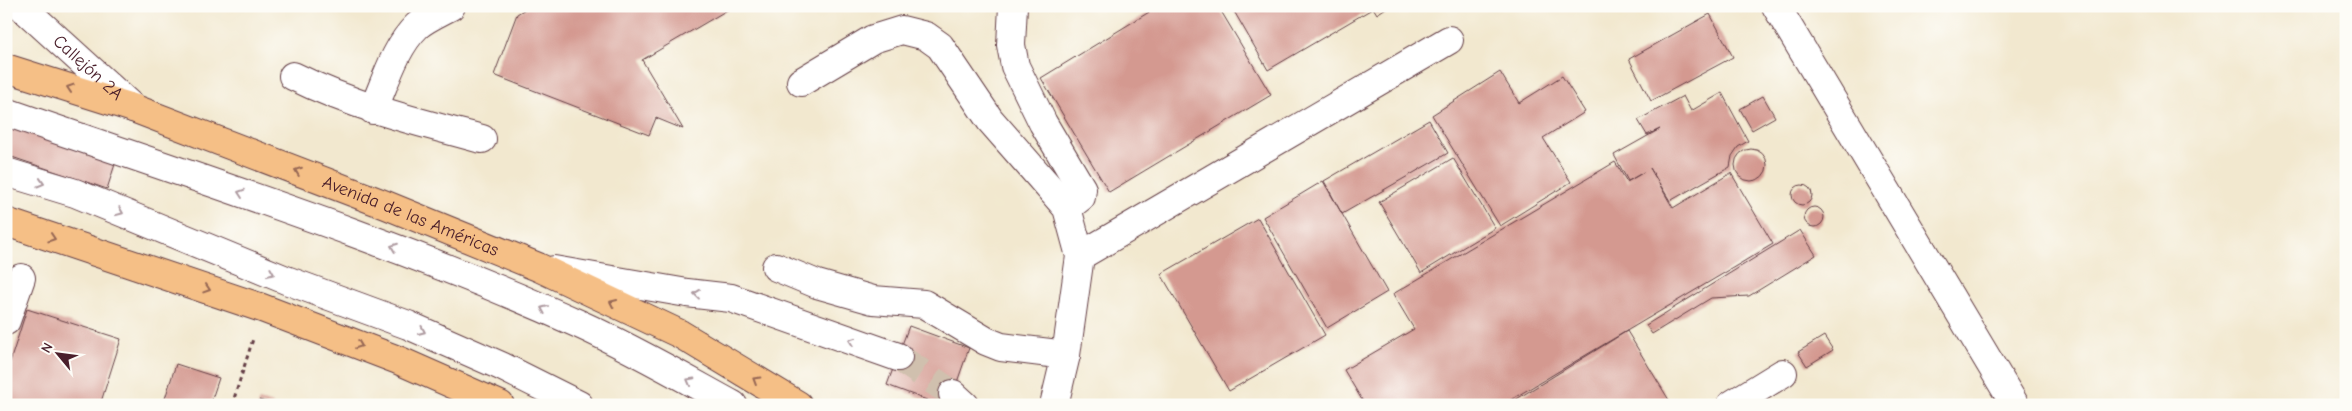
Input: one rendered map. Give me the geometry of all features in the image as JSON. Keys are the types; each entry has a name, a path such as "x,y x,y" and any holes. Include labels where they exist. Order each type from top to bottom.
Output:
{"main road":[{"name":"Avenida de las Américas","path":"6,68 133,108 386,205 538,267 680,334 798,405"},
{"path":"6,222 262,308 398,360 500,405"}],"street":[{"name":"Callejón 2A","path":"21,6 133,108"},
{"path":"373,110 397,56 409,36 418,25 451,6"},
{"path":"1013,6 1011,45 1015,66 1043,122 1082,189 1081,197 1067,208"},
{"path":"1776,6 2015,405"},
{"path":"801,82 873,39 902,30 926,36 940,46 990,120 1067,208 1080,256 1066,355 1054,405"},
{"path":"1080,256 1448,40"},
{"path":"293,76 317,88 373,110 482,139"},
{"name":"Avenida de las Américas","path":"6,112 368,237 471,278 580,325 659,364 732,405"},
{"path":"6,172 75,194 286,280 408,324 579,405"},
{"path":"776,266 817,284 873,300 924,304 986,341 1001,347 1066,355"},
{"path":"538,267 687,293 731,298 898,357"},
{"path":"6,321 22,278"},
{"path":"1731,405 1783,373"}],"path":[{"path":"232,405 262,308"}],"building":[{"path":"530,6 734,6 642,60 683,129 656,118 649,135 494,75 517,14"},
{"path":"1159,6 1218,6 1271,95 1109,192 1041,78"},
{"path":"1231,6 1370,6 1372,9 1268,70"},
{"path":"1372,6 1389,6 1377,14"},
{"path":"1710,14 1733,57 1651,101 1629,59"},
{"path":"1500,72 1519,103 1562,76 1585,112 1543,138 1571,182 1500,226 1432,115"},
{"path":"1722,93 1748,141 1738,147 1732,156 1730,167 1670,201 1650,168 1673,208 1731,173 1773,244 1502,405 1365,405 1344,370 1414,329 1393,294 1615,162 1627,182 1644,172 1628,181 1614,155 1660,129 1647,135 1638,120 1683,96 1691,111"},
{"path":"1763,96 1775,117 1752,130 1740,109"},
{"path":"6,120 117,158 107,189 6,155"},
{"path":"1429,120 1448,153 1342,214 1324,181"},
{"path":"1751,149 1763,153 1767,165 1763,177 1751,181 1739,177 1735,165 1739,153"},
{"path":"1453,158 1495,228 1421,273 1379,202"},
{"path":"1323,181 1387,292 1327,328 1263,217"},
{"path":"1802,185 1809,188 1812,195 1809,202 1802,205 1795,202 1792,195 1795,188"},
{"path":"1814,207 1821,210 1824,217 1821,224 1814,227 1807,224 1804,217 1807,210"},
{"path":"1258,218 1325,335 1229,391 1161,274"},
{"path":"1800,230 1816,255 1749,296 1711,298 1652,334 1646,325"},
{"path":"27,309 121,339 100,405 6,405 6,374"},
{"path":"909,326 969,348 949,405 940,405 887,385"},
{"path":"1627,331 1672,405 1507,405"},
{"path":"1824,336 1833,350 1807,366 1798,352"},
{"path":"176,364 219,378 210,405 163,405"},
{"path":"259,400 273,404 273,405 257,405"}],"tunnel":[{"path":"898,357 953,394"}]}
